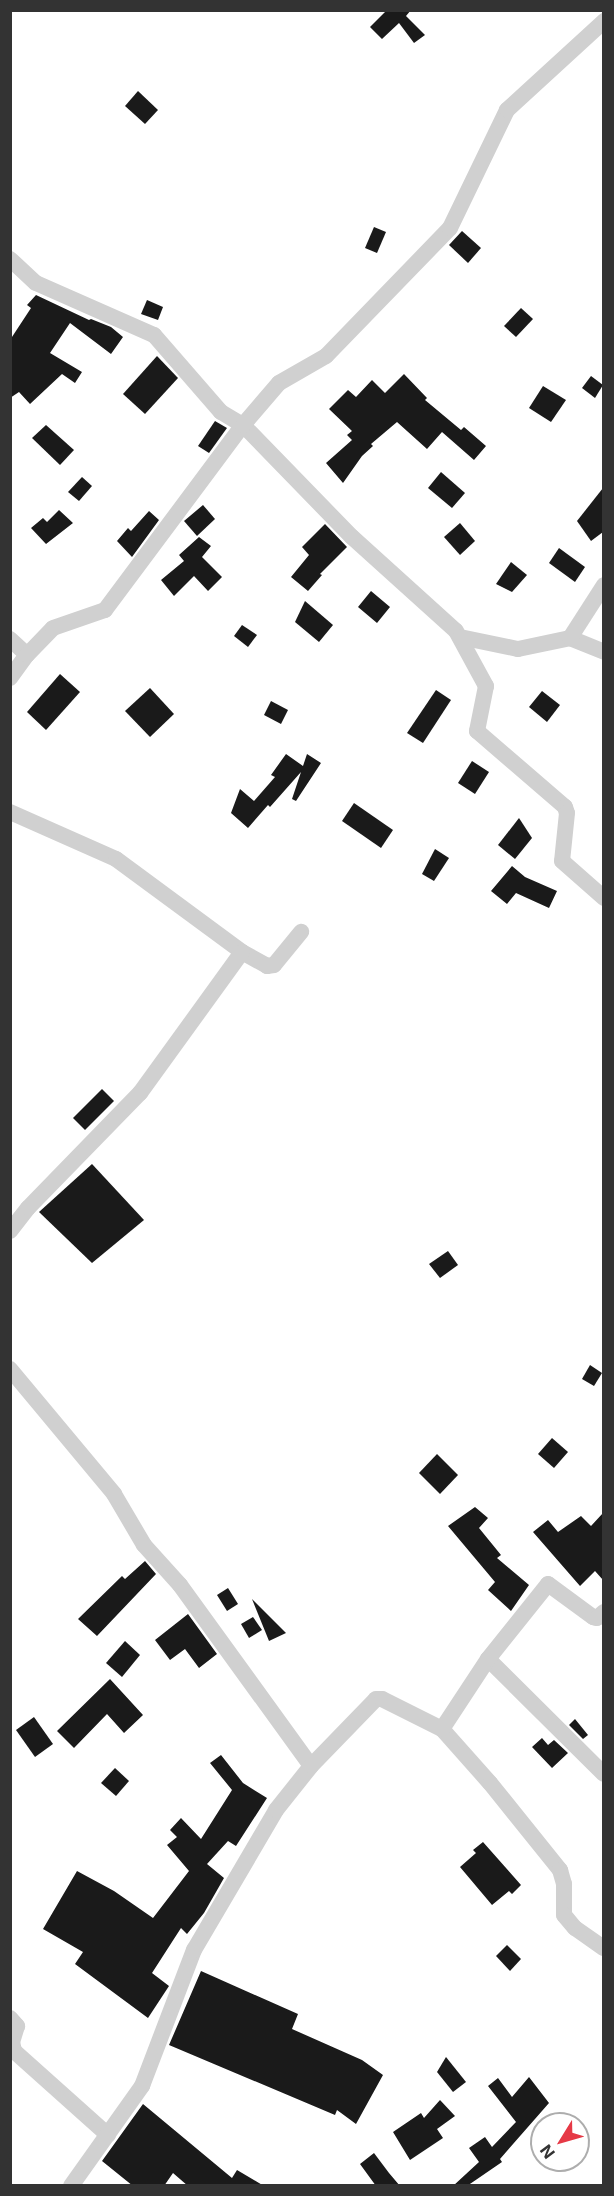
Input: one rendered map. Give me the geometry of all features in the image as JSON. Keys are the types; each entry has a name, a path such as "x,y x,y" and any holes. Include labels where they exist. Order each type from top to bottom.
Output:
{"street":[{"path":"10,678 27,654 57,625 97,615 105,610 243,425 279,383 326,356 450,228 507,110 603,21"},
{"path":"10,260 36,283 149,331 221,412 243,425 352,537 460,637 486,686 477,731 565,807 567,813 562,861 603,898"},
{"path":"570,638 603,585"},
{"path":"460,637 518,649 570,638 603,652"},
{"path":"10,639 27,654"},
{"path":"10,812 116,859 242,952 267,966 274,965 301,932"},
{"path":"10,1231 28,1208 140,1093 242,952"},
{"path":"10,1369 114,1494 144,1545 180,1585 311,1766"},
{"path":"442,1729 488,1659 548,1584 592,1617 597,1618 603,1612"},
{"path":"488,1659 603,1774"},
{"path":"71,2186 142,2086 194,1950 276,1810 311,1766 376,1699 382,1699 442,1729 490,1783 560,1870 564,1884 564,1915 575,1928 603,1948"},
{"path":"10,2018 17,2023 12,2042 14,2051 108,2135"}],"building":[{"path":"387,10 411,10 406,16 425,35 414,43 399,23 382,39 370,27"},
{"path":"138,91 158,110 145,124 125,106"},
{"path":"374,227 386,232 377,253 365,248"},
{"path":"462,231 481,248 468,263 449,245"},
{"path":"36,295 89,320 111,327 123,337 111,354 70,323 50,353 82,372 75,383 62,374 30,404 19,392 10,398 10,340 31,308 27,305"},
{"path":"147,300 163,307 158,320 141,314"},
{"path":"521,308 533,319 516,337 504,326"},
{"path":"157,356 178,378 145,414 123,394"},
{"path":"404,374 427,398 425,400 461,430 464,427 486,446 474,460 442,432 427,449 397,422 371,444 373,446 362,456 343,483 326,463 352,440 347,435 352,431 329,409 348,390 356,397 372,380 385,393"},
{"path":"591,376 603,385 595,398 582,388"},
{"path":"543,386 566,400 551,422 529,408"},
{"path":"215,421 227,428 209,453 198,446"},
{"path":"46,425 74,450 60,465 32,438"},
{"path":"441,472 465,493 452,508 428,488"},
{"path":"82,477 92,486 79,501 68,492"},
{"path":"603,488 603,532 591,541 577,521"},
{"path":"203,505 215,519 197,536 184,521"},
{"path":"59,510 73,523 46,544 31,528 43,518 47,522"},
{"path":"149,511 159,520 132,557 117,541 128,528 131,531"},
{"path":"460,523 475,541 460,555 444,537"},
{"path":"325,524 347,547 320,574 322,575 308,591 291,577 309,555 302,547"},
{"path":"199,537 211,546 202,557 222,577 208,591 194,576 174,596 161,580 184,561 179,555"},
{"path":"559,548 585,567 575,582 549,563"},
{"path":"511,562 527,575 512,592 496,584"},
{"path":"371,591 390,607 377,623 358,607"},
{"path":"305,601 333,625 319,642 295,622"},
{"path":"242,625 257,635 248,647 234,636"},
{"path":"60,674 80,692 46,730 27,712"},
{"path":"150,688 174,714 150,737 125,711"},
{"path":"436,690 451,700 423,743 407,733"},
{"path":"542,691 560,705 547,722 529,707"},
{"path":"271,701 288,710 281,724 264,715"},
{"path":"286,754 303,766 307,754 321,763 296,801 292,799 301,772 248,828 231,813 240,789 254,801 275,777 271,775"},
{"path":"472,761 489,772 475,794 458,783"},
{"path":"354,803 393,830 381,848 342,821"},
{"path":"519,818 532,838 515,859 498,845"},
{"path":"435,849 449,858 434,881 422,874"},
{"path":"512,866 525,877 557,891 549,908 516,893 507,904 491,891"},
{"path":"102,1089 114,1101 85,1130 73,1118"},
{"path":"92,1164 144,1220 92,1263 39,1212"},
{"path":"448,1251 458,1265 440,1278 429,1264"},
{"path":"590,1365 602,1373 594,1386 582,1379"},
{"path":"552,1438 568,1452 554,1468 538,1454"},
{"path":"437,1454 458,1475 440,1494 419,1473"},
{"path":"475,1507 488,1518 479,1528 501,1555 497,1558 529,1585 511,1611 488,1590 495,1582 448,1526"},
{"path":"603,1513 603,1580 595,1571 580,1586 533,1532 548,1520 558,1532 581,1516 591,1526"},
{"path":"145,1561 156,1574 97,1636 78,1619 122,1576 125,1579"},
{"path":"228,1588 238,1604 227,1611 217,1595"},
{"path":"252,1599 286,1633 269,1641"},
{"path":"188,1614 217,1654 199,1668 185,1649 170,1660 155,1640"},
{"path":"253,1617 262,1630 249,1638 241,1624"},
{"path":"125,1641 140,1655 122,1677 106,1663"},
{"path":"110,1679 143,1715 124,1733 107,1714 74,1748 57,1731"},
{"path":"34,1717 53,1744 35,1757 16,1730"},
{"path":"575,1719 588,1735 583,1739 569,1725"},
{"path":"542,1738 548,1745 554,1740 568,1753 552,1768 532,1747"},
{"path":"221,1755 243,1783 267,1798 236,1846 228,1841 207,1864 224,1878 204,1913 187,1934 181,1928 152,1973 169,1986 148,2018 75,1964 83,1952 43,1929 77,1871 114,1891 153,1918 189,1871 167,1845 177,1837 170,1830 181,1818 201,1839 232,1790 210,1763"},
{"path":"115,1768 129,1781 116,1796 101,1783"},
{"path":"483,1842 521,1885 512,1894 509,1891 492,1905 460,1867 476,1853 473,1850"},
{"path":"507,1945 521,1959 510,1971 496,1956"},
{"path":"201,1971 298,2014 292,2029 362,2060 383,2075 356,2124 337,2110 335,2115 169,2045"},
{"path":"446,2057 466,2082 453,2092 437,2072"},
{"path":"529,2077 549,2103 541,2112 530,2112 530,2125 500,2159 502,2162 467,2186 453,2186 479,2162 469,2148 485,2137 492,2147 516,2122 488,2086 498,2078 512,2097"},
{"path":"440,2100 455,2116 437,2129 443,2138 410,2160 393,2132 421,2113 424,2118"},
{"path":"143,2104 232,2178 237,2170 264,2186 188,2186 173,2173 164,2186 133,2186 102,2161"},
{"path":"374,2153 400,2186 376,2186 360,2164"}]}
